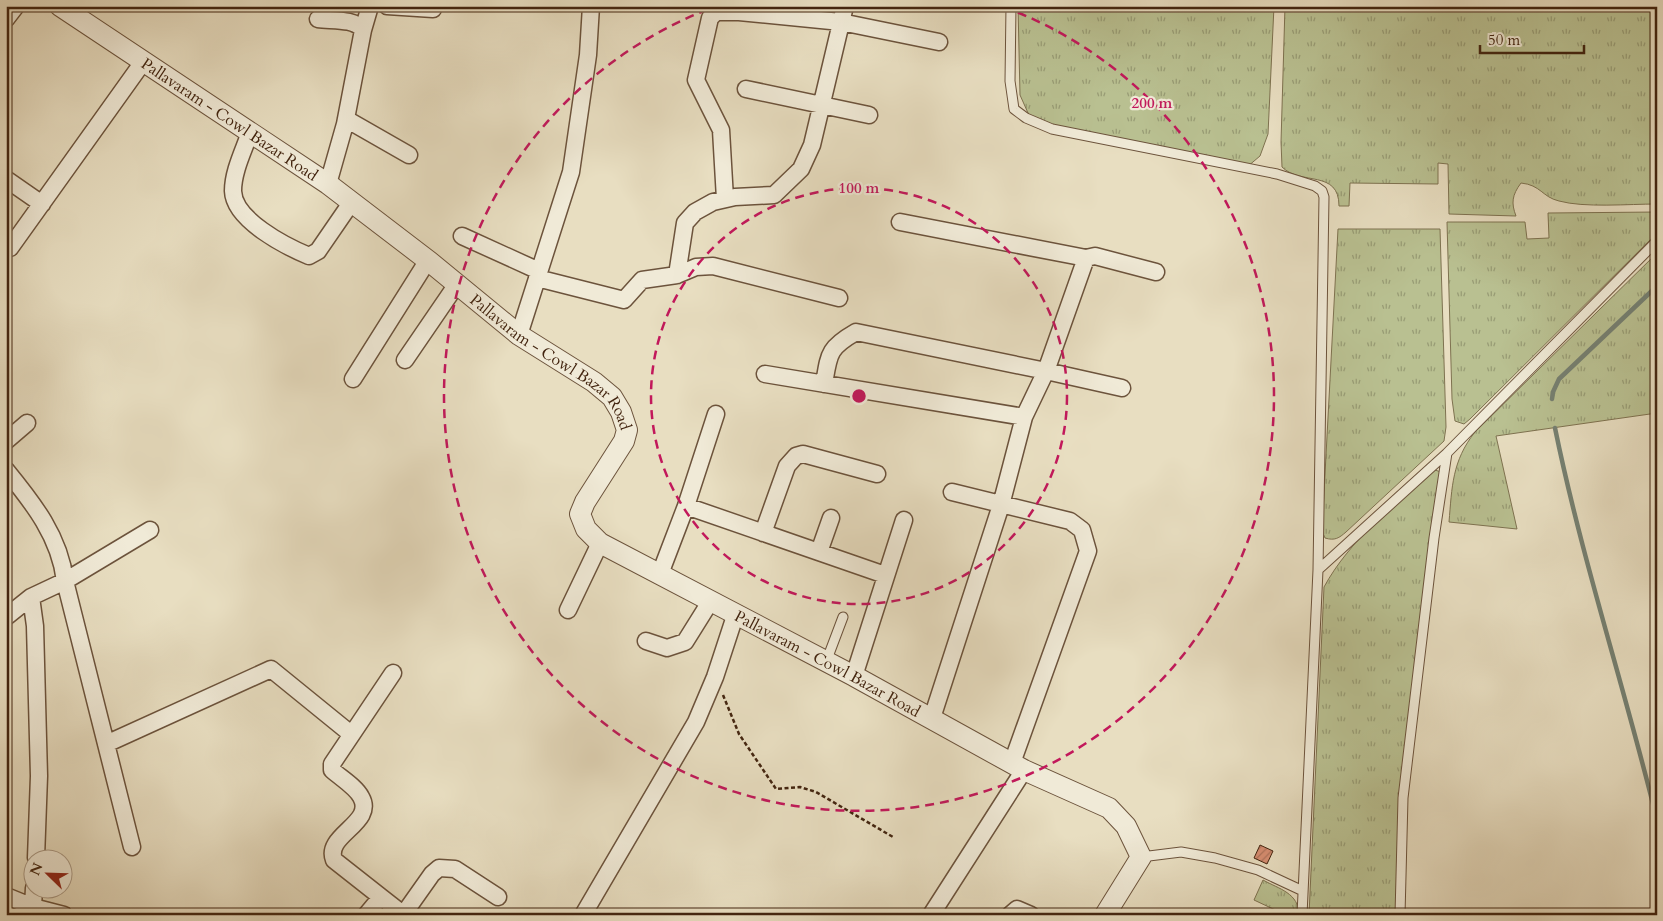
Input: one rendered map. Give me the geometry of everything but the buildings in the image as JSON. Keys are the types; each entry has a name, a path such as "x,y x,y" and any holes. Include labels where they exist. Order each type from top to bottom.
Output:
{"street":[{"path":"6,19 16,6"},
{"name":"Pallavaram - Cowl Bazar Road","path":"60,6 328,184 350,204 428,260 519,335 594,382 612,398 621,412 626,430 624,441 585,502 580,514 586,529 600,544 660,574 735,616 854,676 1018,766 1109,808 1126,826 1141,857"},
{"path":"328,184 346,119 362,30 370,6"},
{"path":"387,6 433,9"},
{"path":"519,335 570,172 588,55 591,6"},
{"path":"725,199 721,130 696,80 710,18 716,12 740,9 843,14 939,42"},
{"path":"677,275 685,223 696,212 713,202 725,199 774,195 801,169 812,145 843,14"},
{"path":"318,19 358,24 362,30"},
{"path":"10,248 143,62"},
{"path":"746,89 869,115"},
{"path":"346,119 409,155"},
{"path":"250,132 234,179 233,193 237,206 249,222 309,256 318,251 350,204"},
{"path":"6,179 42,204"},
{"path":"900,222 1086,258 1095,256 1156,272"},
{"path":"462,236 538,274 624,300 642,280 677,275 696,267 713,266 839,298"},
{"path":"932,718 1001,506 1024,416 1046,371 1086,258"},
{"path":"353,379 428,260"},
{"path":"406,360 457,284"},
{"path":"824,384 830,353 840,341 856,332 1122,388"},
{"path":"765,374 1024,416"},
{"path":"660,574 686,506 716,414"},
{"path":"6,441 27,423"},
{"path":"763,533 787,466 796,456 803,454 877,474"},
{"path":"6,470 46,522 62,559 65,581 132,847"},
{"path":"931,915 1018,766 1088,551 1082,530 1070,521 1001,506 952,492"},
{"path":"686,506 886,575"},
{"path":"818,552 831,518"},
{"path":"854,676 904,520"},
{"path":"6,617 31,597 65,581 150,530"},
{"path":"568,610 600,544"},
{"path":"31,597 35,626 39,776 36,848"},
{"path":"646,641 667,648 685,642 710,602"},
{"path":"583,915 696,722 715,677 735,616"},
{"path":"106,744 271,669 351,734"},
{"path":"393,673 332,764 332,770 361,796 364,807 361,816 333,847 332,854 334,860 403,915 432,874 439,868 455,869 498,897"},
{"path":"1105,915 1141,857"},
{"path":"6,896 33,907 64,915"},
{"path":"366,915 381,897"},
{"path":"33,898 33,907"},
{"path":"1010,915 1017,909 1031,915"}],"lane":[{"path":"1011,6 1010,81 1014,109 1026,118 1052,129 1277,174 1315,186 1322,191 1324,197 1318,570 1302,915"},
{"path":"1318,570 1447,453 1657,241"},
{"path":"1400,915 1403,798 1434,538 1447,453"},
{"path":"826,662 843,617"},
{"path":"1141,857 1181,852 1214,858 1258,870 1303,891"}],"path":[{"path":"715,677 739,734 776,789 800,787 816,792 893,837"}],"green space":[{"path":"1018,6 1274,6 1268,134 1260,156 1247,167 1042,127 1028,113 1020,95"},
{"path":"1285,6 1657,6 1657,204 1594,205 1569,203 1553,199 1533,186 1521,183 1513,199 1516,216 1449,214 1448,164 1438,163 1438,184 1350,183 1349,206 1339,206 1337,194 1333,187 1326,182 1290,173 1282,167"},
{"path":"1657,212 1657,233 1470,419 1464,424 1455,421 1452,399 1447,222 1525,222 1527,239 1549,238 1548,213"},
{"path":"1338,229 1440,229 1446,427 1444,441 1346,532 1332,539 1325,538 1322,531"},
{"path":"1657,253 1657,413 1496,436 1517,529 1449,522 1452,486 1457,464 1467,443 1475,432"},
{"path":"1435,470 1441,472 1406,740 1400,915 1309,915 1324,587 1334,570 1360,538 1389,509"},
{"path":"1263,880 1292,897 1296,902 1299,915 1286,915 1254,900"}],"waterway":[{"path":"1552,399 1559,379 1657,286"},
{"path":"1555,428 1578,527 1657,820"}]}
